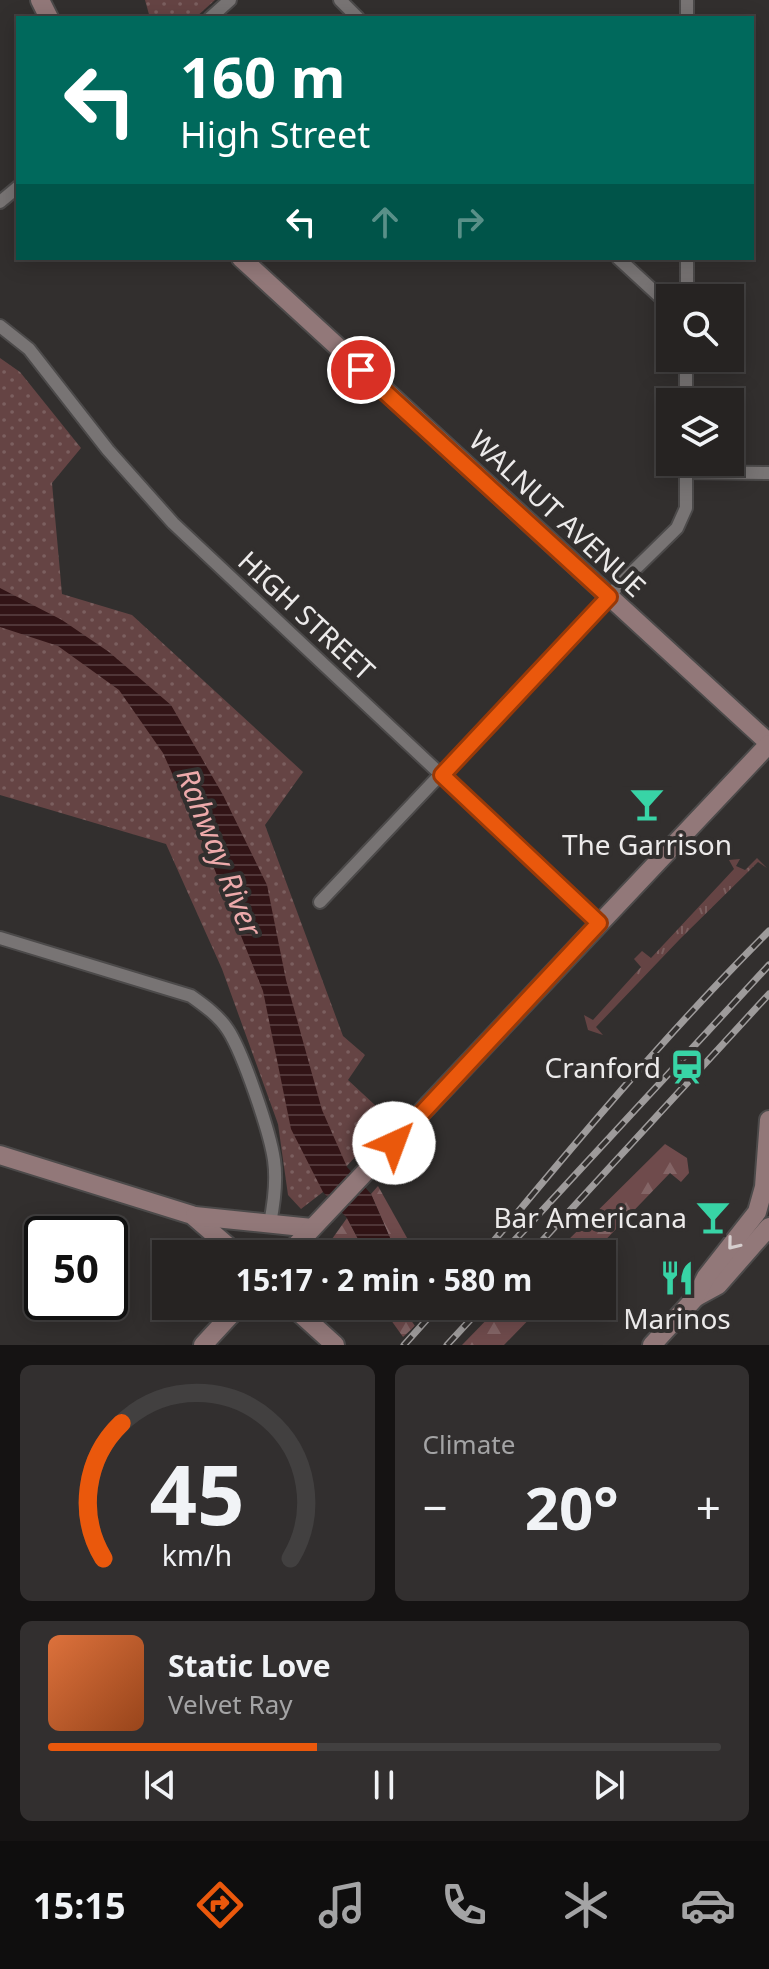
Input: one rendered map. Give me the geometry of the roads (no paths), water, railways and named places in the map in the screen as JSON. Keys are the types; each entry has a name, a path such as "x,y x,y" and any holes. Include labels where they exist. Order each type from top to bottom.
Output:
{"main road":[{"name":"WALNUT AVENUE","path":"243,260 769,744"},
{"path":"301,1240 769,744"},
{"path":"652,1345 696,1297 706,1277 757,1212 763,1200 768,1163 769,1120"},
{"path":"0,1155 192,1215 270,1223 317,1223"},
{"path":"192,1215 221,1240"},
{"path":"696,1297 718,1285 769,1227"},
{"path":"203,1345 226,1320"},
{"path":"307,1320 335,1345"}],"street":[{"path":"212,16 230,0"},
{"path":"340,0 356,16"},
{"path":"0,202 16,189"},
{"path":"620,260 656,293"},
{"path":"687,260 687,284"},
{"name":"HIGH STREET","path":"0,326 29,349 108,450 173,523 599,923"},
{"path":"744,471 769,473"},
{"path":"320,902 677,528 686,508 686,476"},
{"path":"0,938 191,996 217,1016 229,1030 238,1051 274,1161 270,1223"}],"water":[{"name":"Rahway River","path":"0,588 62,620 109,652 171,705 223,795 267,885 286,980 322,1110 347,1167 371,1194 391,1240 359,1240 347,1218 323,1192 291,1129 263,991 212,863 163,753 119,690 58,646 0,627"}],"railway":[{"path":"495,1240 658,1049 769,931"},
{"path":"515,1240 769,965"},
{"path":"543,1240 769,994"},
{"path":"404,1345 426,1320"},
{"path":"447,1345 470,1320"}],"place":[{"name":"The Garrison","path":"647,804"},
{"name":"Cranford","path":"687,1067"},
{"name":"Bar Americana","path":"713,1217"},
{"name":"Marinos","path":"677,1278"}]}
